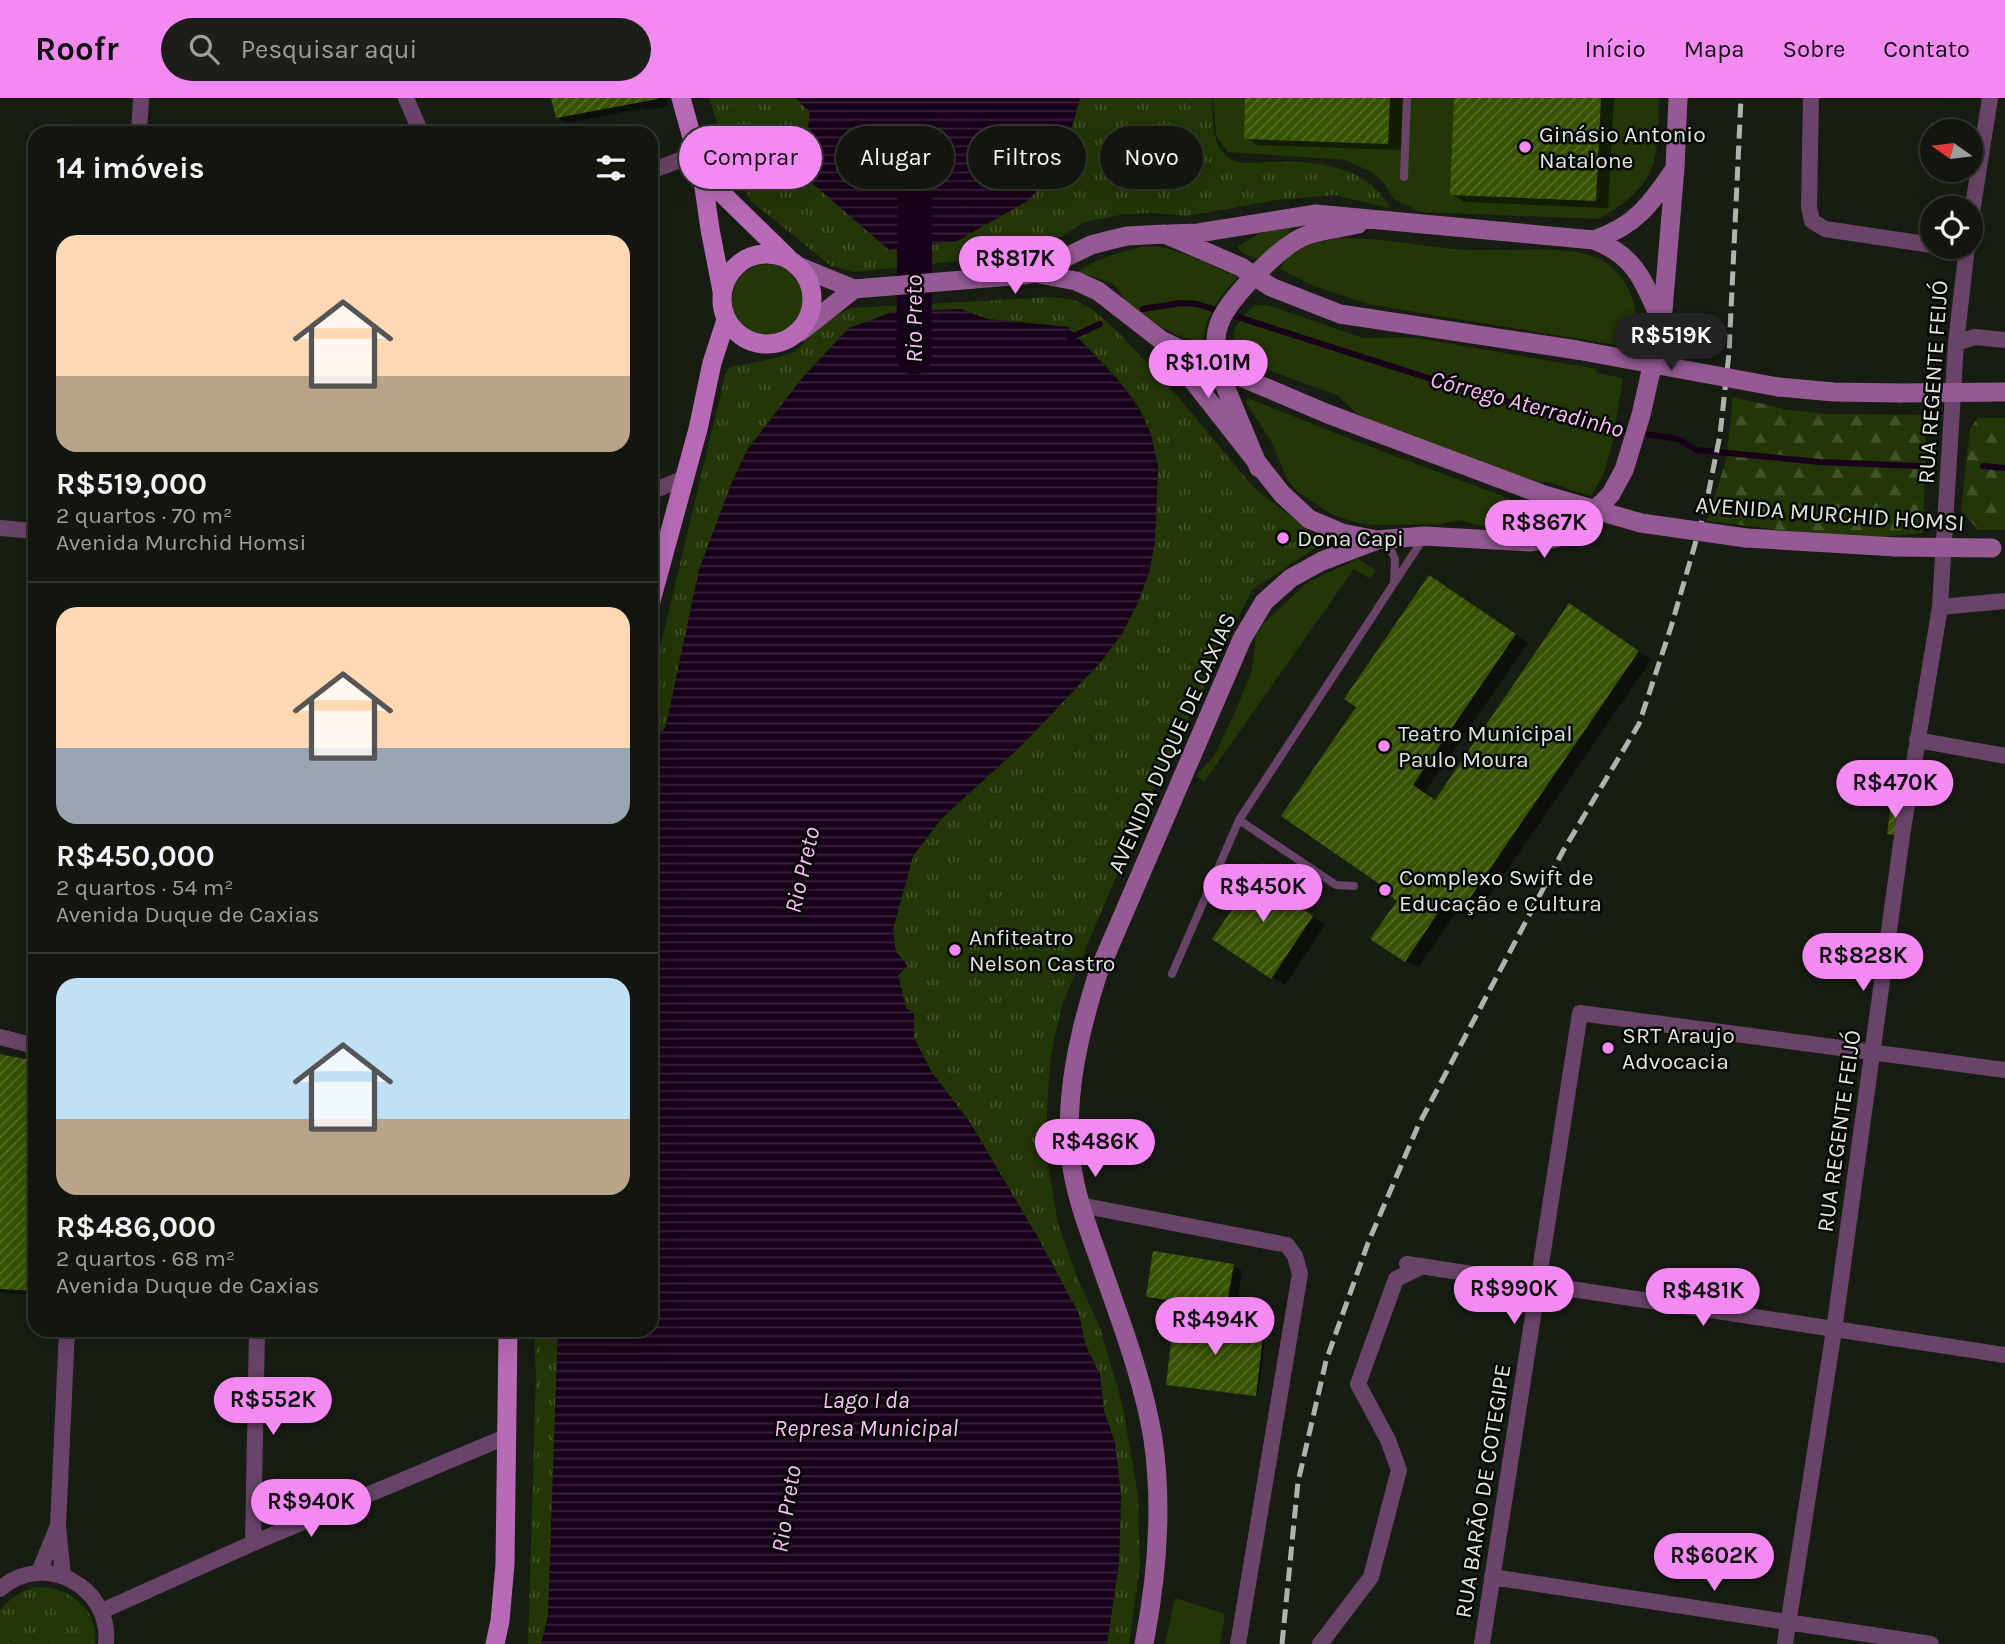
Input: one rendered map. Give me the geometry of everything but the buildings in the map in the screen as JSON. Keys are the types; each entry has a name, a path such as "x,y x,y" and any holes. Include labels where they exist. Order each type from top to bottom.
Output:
{"main road":[{"path":"681,98 688,126"},
{"name":"AVENIDA DUQUE DE CAXIAS","path":"1144,1644 1157,1567 1153,1440 1138,1374 1080,1205 1071,1161 1069,1123 1072,1075 1082,1022 1098,973 1242,639 1264,602 1291,578 1322,561 1381,540 1424,536 1529,542 1556,538 1581,524 1611,494 1624,470 1641,415 1662,322 1678,98"},
{"path":"1594,240 1611,234 1637,218 1655,198 1675,168"},
{"path":"704,189 722,292 722,306 726,320 746,340 760,345 774,345 788,340 859,289"},
{"path":"718,189 808,279 812,307 800,332"},
{"path":"1165,234 1198,233 1316,214 1594,240 1620,253 1636,269 1662,322"},
{"path":"1259,468 1217,367 1215,349 1219,324 1230,302 1295,241 1312,234 1376,221"},
{"name":"AVENIDA MURCHID HOMSI","path":"1034,274 1091,246 1110,240 1127,236 1165,234 1241,267 1271,287 1340,314 1577,350 1778,387 1834,392 2005,393"},
{"path":"722,292 735,267 747,258 775,254 794,263"},
{"name":"AVENIDA MURCHID HOMSI","path":"794,263 859,289 1034,274 1076,281 1098,291 1161,340 1217,367 1328,414 1544,495 1641,523 1746,538 1896,547 1998,548"},
{"path":"658,575 698,429 712,363 726,320"},
{"path":"1161,340 1259,468 1309,519 1342,533 1381,540"},
{"path":"495,1644 500,1621 505,1564 508,1337"}],"street":[{"path":"139,126 141,98"},
{"path":"406,98 418,126"},
{"path":"1811,98 1809,207 1812,221 1825,229 1920,243"},
{"path":"1975,196 1990,98"},
{"path":"658,168 679,160"},
{"name":"RUA REGENTE FEIJÓ","path":"1785,1644 1834,1330 1917,740 1940,607 1956,343 1966,259"},
{"path":"1956,343 1975,337 2005,340"},
{"path":"658,489 684,478"},
{"path":"0,528 28,530"},
{"path":"1940,607 2005,601"},
{"path":"1917,740 2005,755"},
{"name":"RUA BARÃO DE COTEGIPE","path":"1482,1644 1580,1013 1873,1054"},
{"path":"0,1037 28,1044"},
{"path":"1873,1054 2005,1070"},
{"path":"1080,1205 1287,1245 1295,1256 1300,1274 1238,1644"},
{"path":"1320,1644 1371,1577 1399,1470 1388,1440 1358,1384 1396,1279 1415,1265 2005,1355"},
{"path":"63,1576 58,1526 67,1337"},
{"path":"253,1543 257,1337"},
{"path":"102,1611 253,1543 508,1436"},
{"path":"39,1572 58,1526"},
{"path":"0,1588 22,1576 39,1572 63,1576 86,1590 102,1611 107,1632 106,1644"},
{"path":"1492,1577 1931,1644"}],"lane":[{"path":"1404,177 1406,98"},
{"path":"1172,974 1238,820 1424,536"},
{"path":"1381,540 1395,559 1394,585"},
{"path":"1238,820 1336,885 1353,886"}],"green space":[{"path":"709,98 796,98 810,112 808,126 718,126"},
{"path":"1080,98 1212,98 1217,143 1230,159 1247,163 1305,163 1339,168 1368,183 1390,208 1334,195 1276,200 1187,216 1125,214 1084,222 1038,252 855,272 831,266 752,202 745,189 819,189 889,250 957,241 1030,189 1086,189 1086,126 1072,126"},
{"path":"1213,98 1659,98 1658,139 1651,169 1644,182 1634,195 1599,219 1420,212 1394,199 1384,183 1373,173 1346,160 1228,152 1216,136"},
{"path":"1291,225 1293,227 1265,255 1263,261 1238,249 1238,246 1258,234"},
{"path":"1338,238 1472,250 1566,251 1595,257 1617,272 1625,283 1635,309 1634,335 1628,347 1372,305 1314,286 1280,269 1284,261 1297,250"},
{"path":"1146,246 1181,253 1238,277 1214,307 1206,324 1203,343 1178,336 1130,309 1112,283 1077,272 1110,256"},
{"path":"775,264 794,274 802,286 802,314 794,326 782,334 761,336 742,326 734,314 732,293 742,274 754,266"},
{"path":"1053,297 1074,300 1092,309 1120,334 1180,399 1255,489 1324,542 1252,590 1148,801 1062,1005 1051,1054 1047,1108 1048,1164 1058,1224 1100,1328 1122,1403 1138,1495 1140,1566 1129,1644 1107,1644 1119,1562 1121,1495 1115,1443 1104,1411 1100,1375 1085,1344 1079,1314 971,1124 931,1071 914,1038 914,1015 906,1008 898,975 907,966 896,952 893,929 913,856 941,819 1024,743 1149,573 1155,519 1152,441 1144,418 1126,389 1068,327 987,319 961,309 849,328 804,376 747,450 699,570 666,726 658,738 658,656 726,372 730,367 777,358 796,351 827,320 851,308"},
{"path":"1255,305 1268,305 1363,338 1418,338 1596,369 1597,373 1623,378 1611,449 1604,473 1591,496 1539,482 1381,426 1355,412 1337,395 1254,365 1238,350 1234,335 1240,320"},
{"path":"1733,397 1788,410 1828,414 1926,415 1923,533 1879,537 1790,531 1707,521 1726,460"},
{"path":"1248,398 1498,494 1546,517 1528,529 1496,530 1459,520 1441,524 1375,525 1333,515 1298,492 1288,481 1271,441 1246,402"},
{"path":"1978,418 2005,418 2005,530 1978,530 1961,510 1970,429"},
{"path":"1358,559 1376,570 1370,579 1354,569 1204,782 1196,775 1214,756 1236,710 1252,670 1256,635 1263,624 1308,582"},
{"path":"534,1337 558,1337 548,1616 541,1644 528,1644 536,1376"},
{"path":"36,1587 60,1591 79,1602 92,1620 95,1644 0,1644 0,1610 16,1596"},
{"path":"1175,1598 1225,1614 1220,1644 1165,1644"}],"water":[{"path":"796,98 1080,98 1072,126 968,126 968,189 1039,189 1027,201 957,241 889,250 819,189 822,189 822,126 808,126 810,112"},
{"name":"Lago I da Represa Municipal","path":"961,309 987,319 1068,327 1120,383 1137,406 1151,434 1158,467 1155,541 1149,573 1123,632 1101,662 1024,743 941,819 913,856 893,929 896,952 908,966 898,975 906,1008 914,1014 914,1038 931,1071 971,1124 1037,1236 1079,1314 1085,1344 1100,1375 1104,1411 1115,1443 1121,1495 1119,1562 1107,1644 541,1644 548,1616 558,1337 658,1337 658,738 666,726 699,570 747,450 804,376 849,328 892,312"}],"waterway":[{"name":"Rio Preto","path":"914,357 915,199"},
{"name":"Córrego Aterradinho","path":"1143,309 1181,303 1197,304 1478,394 1607,428 1678,439 1697,450 1820,462 1918,466"},
{"name":"Córrego Aterradinho","path":"1070,338 1100,324"},
{"name":"Córrego Aterradinho","path":"1983,466 2005,468"}],"railway":[{"path":"1282,1644 1298,1482 1326,1361 1368,1243 1418,1126 1563,851 1639,724 1671,627 1705,510 1720,435 1729,353 1741,98"}],"place":[{"name":"Ginásio Antonio Natalone","path":"1525,147"},
{"name":"Dona Capi","path":"1283,538"},
{"name":"Teatro Municipal Paulo Moura","path":"1384,746"},
{"name":"Complexo Swift de Educação e Cultura","path":"1385,890"},
{"name":"Anfiteatro Nelson Castro","path":"955,950"},
{"name":"SRT Araujo Advocacia","path":"1608,1048"}]}
